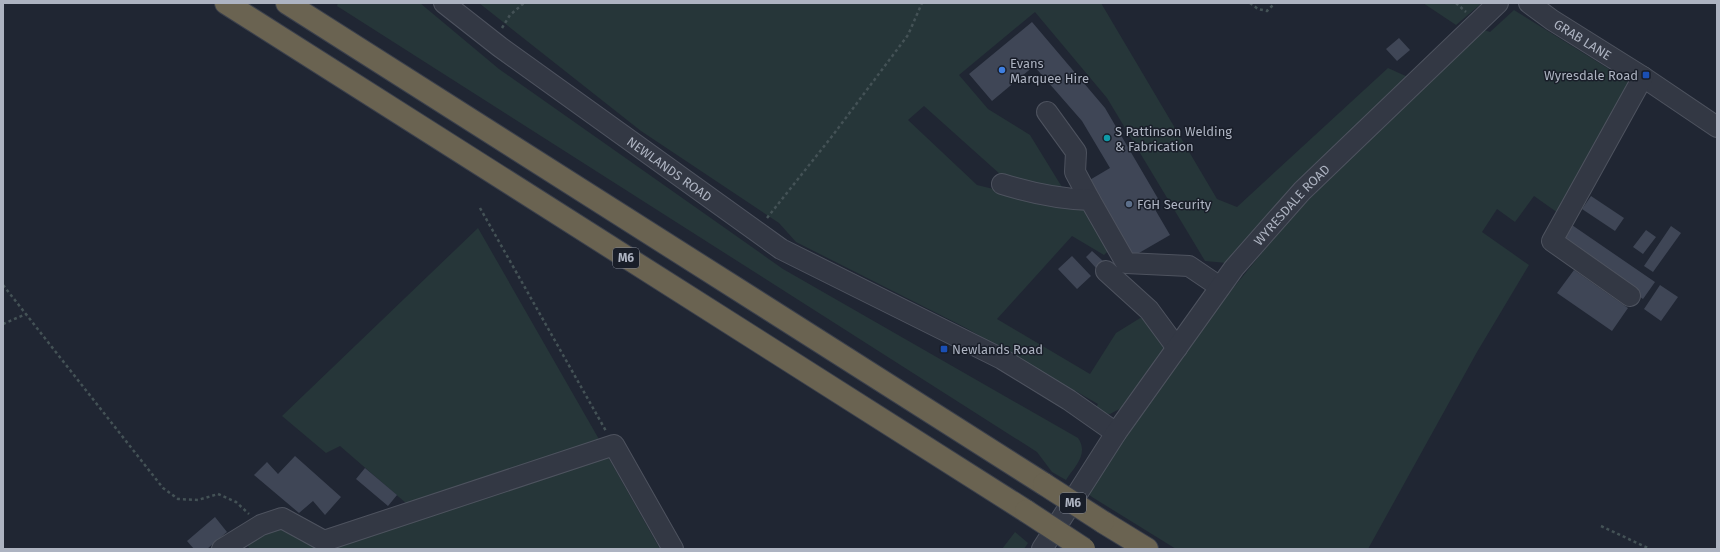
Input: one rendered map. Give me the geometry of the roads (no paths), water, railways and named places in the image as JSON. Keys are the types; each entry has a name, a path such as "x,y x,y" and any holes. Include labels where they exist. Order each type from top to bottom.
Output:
{"highway":[{"name":"M6","path":"226,3 1084,549"},
{"name":"M6","path":"286,3 1103,522 1148,549"}],"street":[{"name":"NEWLANDS ROAD","path":"444,3 494,42 781,249 1002,360 1068,400 1116,433"},
{"name":"WYRESDALE ROAD","path":"1042,549 1116,433 1234,268 1302,191 1498,3"},
{"name":"GRAB LANE","path":"1529,3 1552,20 1643,77 1717,127"},
{"path":"1630,296 1552,241 1643,77"},
{"path":"1047,112 1076,152 1075,172 1126,262 1189,266 1220,287"},
{"path":"1002,184 1037,194 1072,200 1090,200"},
{"path":"1106,271 1149,310 1177,348"},
{"path":"222,549 261,525 282,518 324,541 614,445 674,549"}],"place":[{"name":"Evans Marquee Hire","path":"1002,70"},
{"name":"Wyresdale Road","path":"1646,75"},
{"name":"S Pattinson Welding & Fabrication","path":"1107,138"},
{"name":"FGH Security","path":"1129,204"},
{"name":"Newlands Road","path":"944,349"}]}
